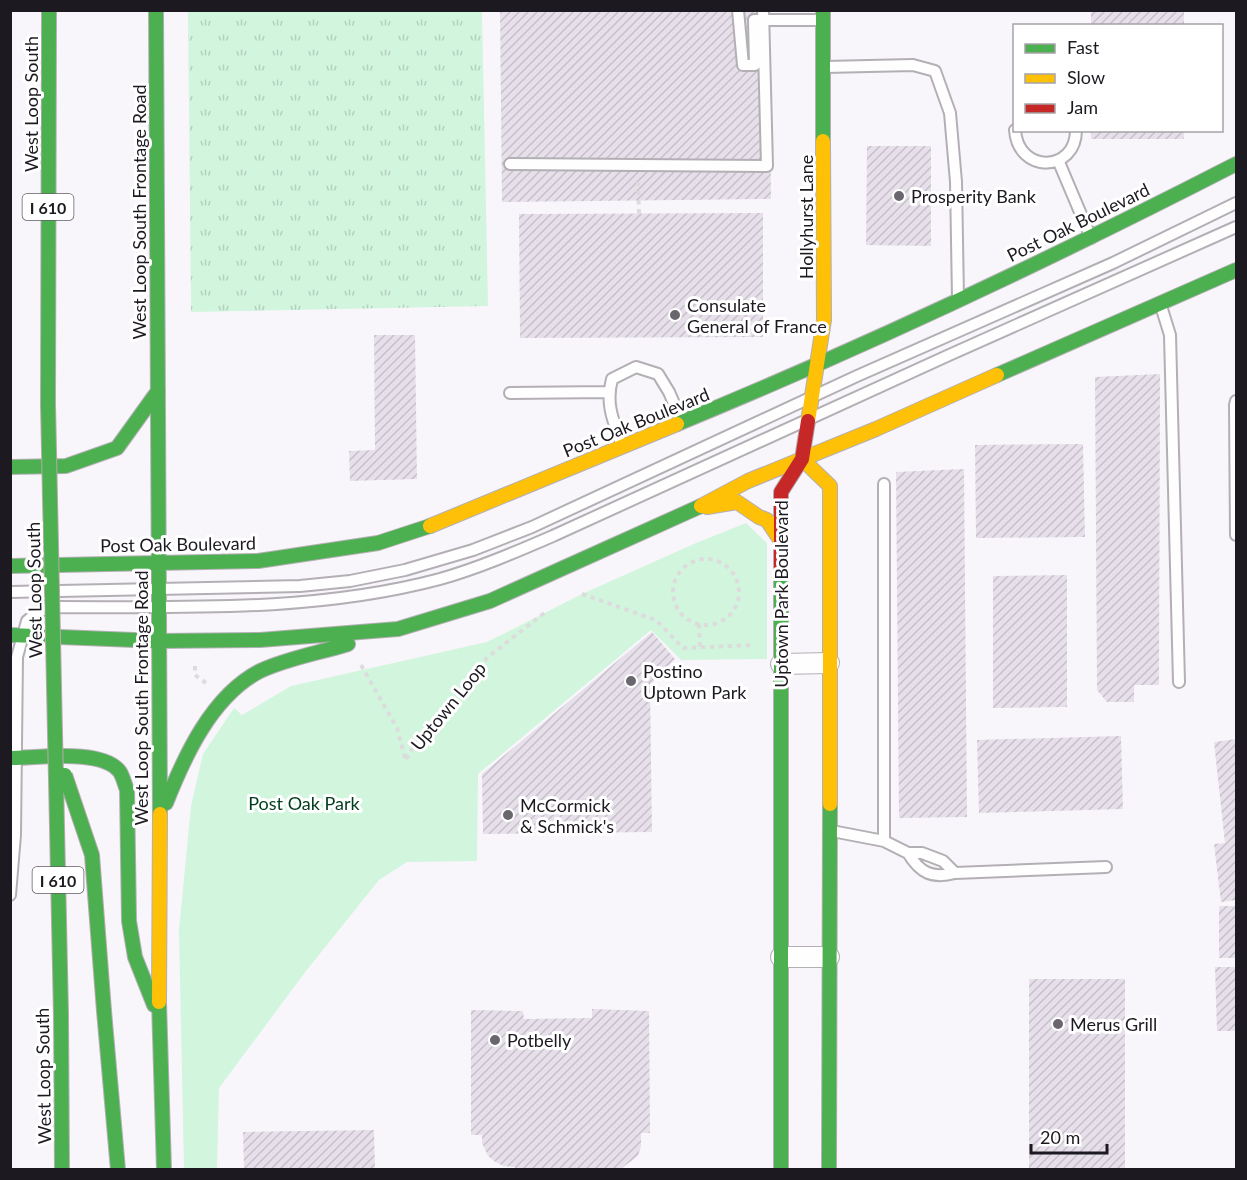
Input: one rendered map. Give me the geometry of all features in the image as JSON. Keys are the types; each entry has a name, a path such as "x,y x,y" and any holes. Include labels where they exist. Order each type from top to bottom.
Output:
{"main road":[{"name":"West Loop South","path":"49,10 48,404 63,1170"},
{"name":"West Loop South Frontage Road","path":"156,10 159,1018 164,1170"},
{"name":"Hollyhurst Lane","path":"802,459 824,320 824,15"},
{"name":"Post Oak Boulevard","path":"10,566 258,561 378,543 432,525 861,345 1091,238 1236,164"},
{"path":"160,820 184,758 197,738 228,698 252,677 274,665 490,601 691,511 748,482 876,429 1236,270"},
{"path":"10,467 66,466 117,448 158,391"},
{"path":"802,459 830,486 829,1170"},
{"name":"Uptown Park Boulevard","path":"781,1170 781,492 802,459"},
{"path":"691,511 737,502 767,520 781,541"},
{"path":"16,635 159,641 260,640 398,629"},
{"path":"55,745 92,855 118,1170"},
{"path":"14,758 87,758 107,761 120,772 127,790 129,921 135,957 159,1018"}],"street":[{"path":"781,664 829,663"},
{"path":"781,957 829,957"}],"lane":[{"path":"738,10 743,65 755,65 754,21 824,15"},
{"path":"510,164 767,166 763,10"},
{"path":"824,67 913,65 935,70 950,112 956,182 958,298"},
{"path":"1015,132 1020,151 1028,158 1048,163 1066,155 1072,147 1076,132"},
{"path":"1058,160 1091,238"},
{"path":"10,592 300,586 350,581 405,570 450,557 532,527 1113,263 1236,203"},
{"path":"10,895 15,835 16,635 39,611 58,607 267,606 356,595 440,579 555,535 1236,227"},
{"path":"1160,303 1170,335 1179,682"},
{"path":"622,446 608,403 608,392 612,379 636,367 658,374 682,422"},
{"path":"510,393 608,392"},
{"path":"1236,400 1236,535"},
{"path":"884,484 884,841"},
{"path":"830,831 884,841 908,853 922,853 943,861 955,873"},
{"path":"908,853 918,868 932,875 1106,867"}],"path":[{"path":"638,166 639,214"},
{"path":"706,559 718,561 728,566 735,575 739,586 739,597 728,617 709,625 699,624 689,620 676,604 673,594 674,584 678,574 695,561 706,559"},
{"path":"582,594 656,620 684,648 754,645"},
{"name":"Uptown Loop","path":"359,663 366,671 397,728 406,759 420,735 489,656 547,611"},
{"path":"699,624 700,648"},
{"path":"195,658 195,675 209,685"}],"green space":[{"path":"188,11 482,11 488,306 191,312"},
{"name":"Post Oak Park","path":"746,523 767,543 767,659 681,660 651,630 478,774 477,861 407,862 379,880 306,971 219,1088 217,1169 184,1170 179,930 191,806 203,754 234,708 242,715 291,686 487,642 582,594"}],"building":[{"path":"500,10 769,10 771,199 502,202"},
{"path":"1091,10 1184,10 1184,24 1091,24"},
{"path":"1091,132 1184,132 1184,139 1091,139"},
{"name":"Prosperity Bank","path":"867,146 931,146 931,246 866,245"},
{"path":"763,213 763,337 520,338 519,214"},
{"path":"374,335 415,335 417,479 350,481 349,451 375,450"},
{"path":"1160,374 1159,685 1134,685 1134,702 1107,702 1097,690 1095,377"},
{"path":"1083,444 1085,537 976,538 975,445"},
{"path":"964,469 967,817 899,818 896,472"},
{"path":"1067,575 1067,707 993,708 993,576"},
{"path":"652,632 675,659 650,685 652,832 483,834 482,774"},
{"path":"1121,736 1123,809 979,813 977,740"},
{"path":"1236,739 1236,900 1221,902 1214,844 1225,843 1214,742"},
{"path":"1219,906 1236,906 1236,958 1219,958"},
{"path":"1215,967 1236,967 1236,1031 1217,1031"},
{"path":"1029,979 1125,979 1125,1170 1029,1170"},
{"path":"592,1009 649,1011 650,1133 641,1133 638,1156 622,1168 612,1170 515,1170 515,1167 503,1166 494,1161 488,1156 482,1143 482,1135 471,1135 471,1010 523,1011 524,1019 592,1018"},
{"path":"374,1130 375,1170 244,1170 243,1132"}],"traffic: fast":[{"path":"48,404 49,10"},
{"path":"156,10 160,814"},
{"path":"823,10 823,141"},
{"path":"677,424 819,364 959,300 1236,164"},
{"path":"997,375 1236,270"},
{"path":"10,467 66,466 117,448 158,391"},
{"path":"48,404 61,1015"},
{"path":"10,635 159,641 260,640 398,629 490,601 701,506"},
{"path":"10,566 258,561 378,543 430,526"},
{"path":"781,574 781,1170"},
{"path":"166,803 191,747 214,711 228,695 243,682 271,666 348,644"},
{"path":"10,758 85,757 112,765 120,772 127,790 129,921 135,957 154,1005"},
{"path":"65,775 92,855 104,1011"},
{"path":"829,1170 830,804"},
{"path":"159,1002 164,1170"},
{"path":"104,1011 118,1170"},
{"path":"61,1015 62,1170"}],"traffic: slow":[{"path":"808,421 824,320 823,141"},
{"path":"701,506 748,481 876,429 997,375"},
{"path":"430,526 677,424"},
{"path":"802,459 830,486 830,804"},
{"path":"707,507 737,502 767,520 781,541"},
{"path":"159,1002 160,814"}],"traffic: jam":[{"path":"781,574 781,492 802,459 808,421"}],"place":[{"name":"Prosperity Bank","path":"899,196"},
{"name":"Consulate General of France","path":"675,315"},
{"name":"Postino Uptown Park","path":"631,681"},
{"name":"McCormick & Schmick's","path":"508,815"},
{"name":"Merus Grill","path":"1058,1024"},
{"name":"Potbelly","path":"495,1040"}]}
